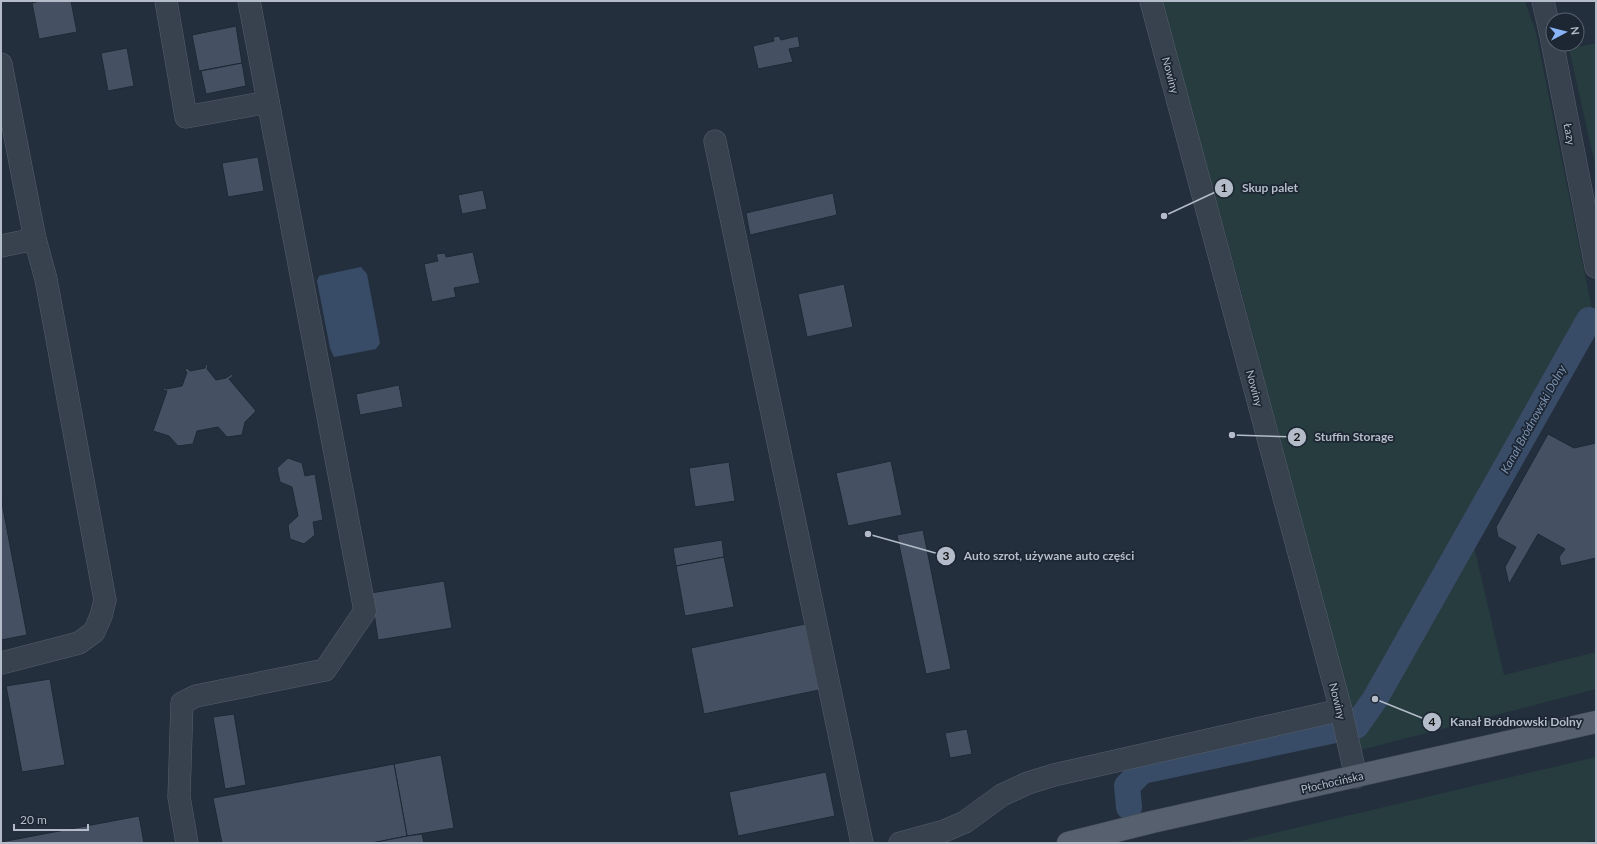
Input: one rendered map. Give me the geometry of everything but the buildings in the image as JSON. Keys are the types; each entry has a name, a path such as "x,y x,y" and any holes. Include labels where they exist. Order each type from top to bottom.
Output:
{"main road":[{"name":"Płochocińska","path":"1068,843 1152,822 1596,722"}],"street":[{"path":"166,1 186,117 268,102"},
{"path":"188,843 180,797 182,703 196,696 325,670 365,611 249,1"},
{"name":"Nowiny","path":"1151,1 1341,710 1356,776"},
{"name":"Łazy","path":"1543,1 1596,267"},
{"path":"1,64 35,239 46,278 105,600 101,616 94,632 79,643 1,663"},
{"path":"715,141 862,843"},
{"path":"1,246 35,239"},
{"path":"900,843 944,831 965,822 1002,795 1028,783 1054,775 1341,710"}],"green space":[{"path":"1161,1 1525,1 1536,33 1592,309 1466,524 1473,542 1504,675 1596,652 1596,689 1361,750 1241,290"},
{"path":"1596,43 1596,169 1570,52 1585,52 1585,45"},
{"path":"1596,757 1596,840 1580,843 1232,843"}],"water":[{"path":"361,267 367,274 380,343 376,349 334,357 330,348 317,281 319,276"}],"waterway":[{"name":"Kanał Bródnowski Dolny","path":"1356,726 1375,699 1589,320"},
{"name":"Kanał Bródnowski Dolny","path":"1129,807 1127,786 1142,771 1335,730"}],"place":[{"name":"Skup palet","path":"1164,216"},
{"name":"Stuffin Storage","path":"1232,435"},
{"name":"Auto szrot, używane auto części","path":"868,534"},
{"name":"Kanał Bródnowski Dolny","path":"1375,699"}]}
